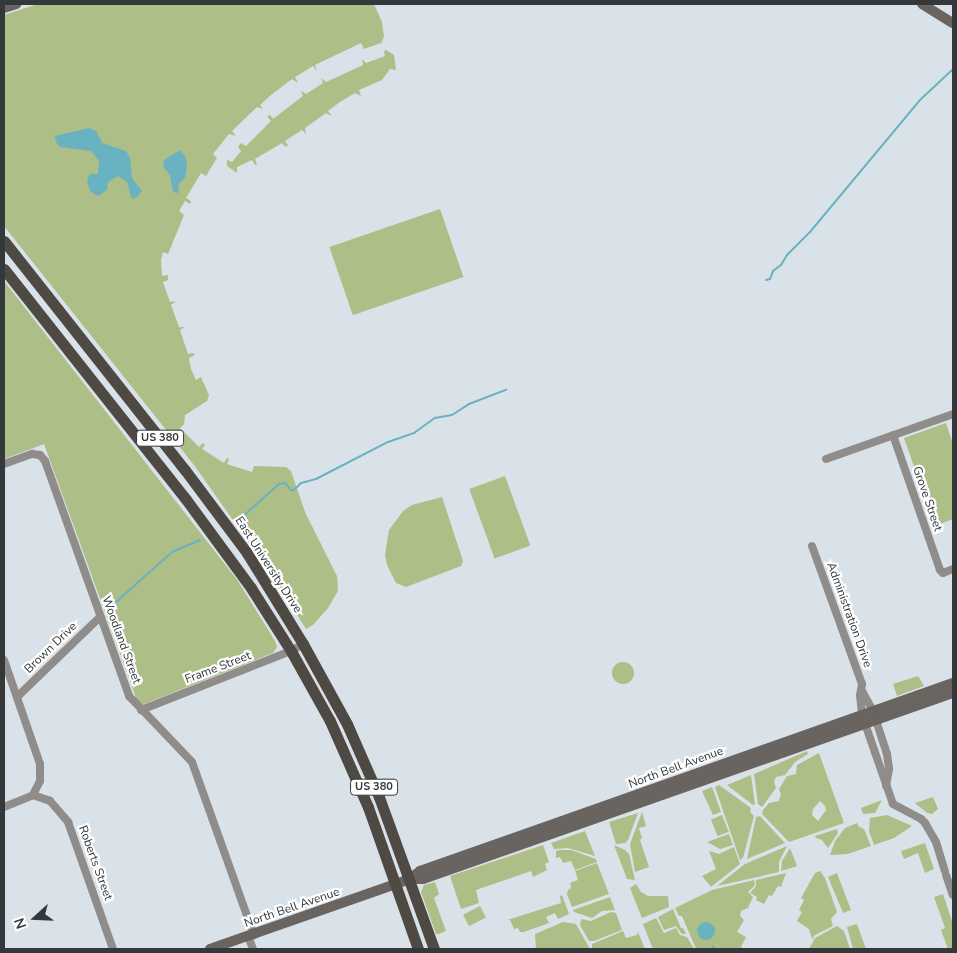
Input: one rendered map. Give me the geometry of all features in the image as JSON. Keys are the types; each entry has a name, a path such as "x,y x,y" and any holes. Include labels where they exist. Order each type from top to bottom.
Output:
{"main road":[{"path":"4,8 16,4"},
{"path":"922,4 953,23"},
{"name":"East University Drive","path":"4,241 185,470 247,553 303,644 347,724 379,797 434,949"},
{"name":"US 380","path":"4,269 185,498 251,588 291,652 330,721 368,807 418,949"},
{"name":"North Bell Avenue","path":"210,949 410,879 423,879 874,716 953,683"},
{"name":"North Bell Avenue","path":"874,716 953,693"}],"street":[{"path":"826,459 953,414"},
{"name":"Grove Street","path":"893,435 940,570 943,573 953,569"},
{"name":"Woodland Street","path":"4,464 32,454 40,455 45,461 129,696 192,762 251,936 253,949"},
{"name":"Administration Drive","path":"812,546 862,684 860,695 863,720 893,804 921,818 928,828 936,842 953,895"},
{"name":"Brown Drive","path":"18,696 100,617"},
{"name":"Frame Street","path":"141,710 291,652 303,644"},
{"path":"4,660 40,764 40,781 33,795 4,807"},
{"name":"Administration Drive","path":"862,691 874,716 889,769 886,786"},
{"name":"Roberts Street","path":"33,795 50,801 68,822 113,949"}],"green space":[{"path":"38,4 374,4 382,22 384,37 381,43 364,49 361,43 315,65 317,71 313,66 295,77 298,83 292,79 271,95 260,105 263,109 257,107 232,131 236,136 229,134 213,154 217,158 206,176 201,173 186,198 191,201 190,204 185,201 179,211 184,215 168,254 163,252 161,260 162,276 168,275 168,280 163,282 170,302 176,301 171,305 179,327 185,327 180,330 188,354 193,353 195,355 189,358 191,369 196,380 201,377 209,395 207,401 185,415 184,424 180,428 199,447 203,443 205,445 202,449 224,463 227,458 229,459 227,464 252,472 254,466 286,467 291,471 305,512 337,576 338,591 328,608 313,625 306,629 276,581 194,465 4,226 4,15"},
{"path":"386,50 394,55 396,70 390,69 382,80 359,90 361,96 355,93 340,102 328,111 332,116 326,113 305,128 306,134 302,130 285,141 288,145 286,147 282,143 255,159 257,164 255,165 252,160 237,167 237,173 227,166 227,160 232,162 241,151 238,147 241,143 246,146 271,121 267,116 270,115 273,119 303,96 301,91 306,94 323,83 321,78 326,82 363,65 362,59 366,63 385,56 384,51"},
{"path":"440,209 463,277 353,315 329,247"},
{"path":"4,281 238,581 275,641 277,647 273,653 139,706 44,444 4,459"},
{"path":"946,423 953,444 953,519 935,526 904,438"},
{"path":"505,476 530,546 495,559 469,489"},
{"path":"442,497 463,561 461,566 406,587 396,583 387,565 385,555 389,530 403,511 412,505"},
{"path":"623,662 631,665 634,673 631,681 623,684 615,681 612,673 615,665"},
{"path":"918,676 924,686 897,696 893,684"},
{"path":"807,751 808,754 795,762 785,775 776,777 774,782 776,788 762,807 758,804 754,774"},
{"path":"819,753 844,823 789,842 762,814 769,803 779,801 781,794 779,789 787,776 796,774 797,765","holes":["820,801 826,810 818,821 812,815 813,809"]},
{"path":"751,775 755,804 753,805 727,785"},
{"path":"719,785 751,808 750,812 754,816 743,858 740,860 715,787"},
{"path":"712,787 721,812 713,815 702,791"},
{"path":"933,797 938,809 932,814 927,813 915,803"},
{"path":"882,800 875,813 863,814 861,808"},
{"path":"642,812 646,826 639,828 642,838 640,840 649,867 635,872 630,844"},
{"path":"638,813 628,840 625,843 616,844 609,822"},
{"path":"722,815 729,832 718,836 711,819"},
{"path":"887,815 912,826 894,838 874,845 869,831 870,818"},
{"path":"760,816 785,843 747,859 756,817"},
{"path":"857,823 859,827 864,829 871,846 848,854 830,855 835,841 845,828"},
{"path":"837,829 838,833 828,848 822,840 815,836"},
{"path":"585,831 595,856 568,848 554,849 551,843"},
{"path":"729,834 733,845 720,849 707,842"},
{"path":"925,843 934,869 925,873 918,853 904,859 901,851"},
{"path":"543,845 549,862 545,864 547,870 533,877 531,871 476,890 479,903 461,909 450,876"},
{"path":"614,845 629,854 635,880 627,879"},
{"path":"787,846 779,862 779,872 717,886 745,864"},
{"path":"734,847 740,864 711,887 702,876 716,869 709,851 719,854"},
{"path":"790,848 797,866 781,871 782,861"},
{"path":"571,850 596,859 597,862 575,870 571,861 563,863 560,857 556,858 556,851"},
{"path":"597,863 609,894 572,907 567,894 571,888 570,883 578,880 575,871"},
{"path":"820,871 825,878 837,912 831,919 833,926 815,935 812,939 809,929 797,921 802,912 799,910 804,900 801,898 815,873"},
{"path":"786,873 781,887 778,886 772,896 769,895 764,904 756,900 757,897 750,893 756,886 756,880"},
{"path":"837,873 851,910 843,913 828,877"},
{"path":"754,880 755,885 748,892 753,897 748,908 741,911 740,916 744,920 737,932 746,937 741,947 744,949 696,949 682,916 679,916 675,908 712,890"},
{"path":"435,882 439,894 434,898 446,931 439,934 436,934 421,892 424,885"},
{"path":"636,884 641,892 648,896 668,896 669,907 642,918 630,888"},
{"path":"943,894 953,924 953,949 948,949 941,930 945,928 934,897"},
{"path":"562,895 569,914 558,919 555,913 546,917 549,923 524,932 520,932 518,928 514,929 510,920 507,920 561,903 560,896"},
{"path":"610,897 615,910 602,911 592,918 573,910"},
{"path":"480,906 486,918 469,926 463,915"},
{"path":"673,909 681,928 683,928 686,934 682,934 676,926 664,930 658,917"},
{"path":"611,912 616,913 622,930 594,941 589,941 580,925 581,919 591,921"},
{"path":"656,918 664,933 676,928 680,935 687,937 694,949 653,949 643,924"},
{"path":"563,922 576,924 590,949 536,949 535,934"},
{"path":"857,924 866,949 853,949 847,927"},
{"path":"837,926 844,931 850,949 809,949 815,938"},
{"path":"623,931 626,938 637,935 638,932 645,949 592,949 592,944"}],"water":[{"path":"89,128 96,131 102,143 126,151 130,158 132,178 142,191 137,197 132,199 127,182 118,176 108,182 107,190 98,196 90,191 87,181 90,174 98,174 99,161 91,151 60,147 56,142 55,136"},
{"path":"180,150 185,156 187,165 185,178 179,183 178,193 173,192 170,175 163,167 164,160"},
{"path":"706,922 712,925 715,931 712,937 706,940 700,937 697,931 700,925"}],"waterway":[{"path":"766,280 770,279 773,271 781,265 787,255 810,232 920,100 953,69"},
{"path":"240,519 279,484 285,483 291,490 294,490 301,483 316,479 388,442 414,433 435,418 452,415 469,404 506,390"},
{"path":"107,610 172,552 200,540"}]}
